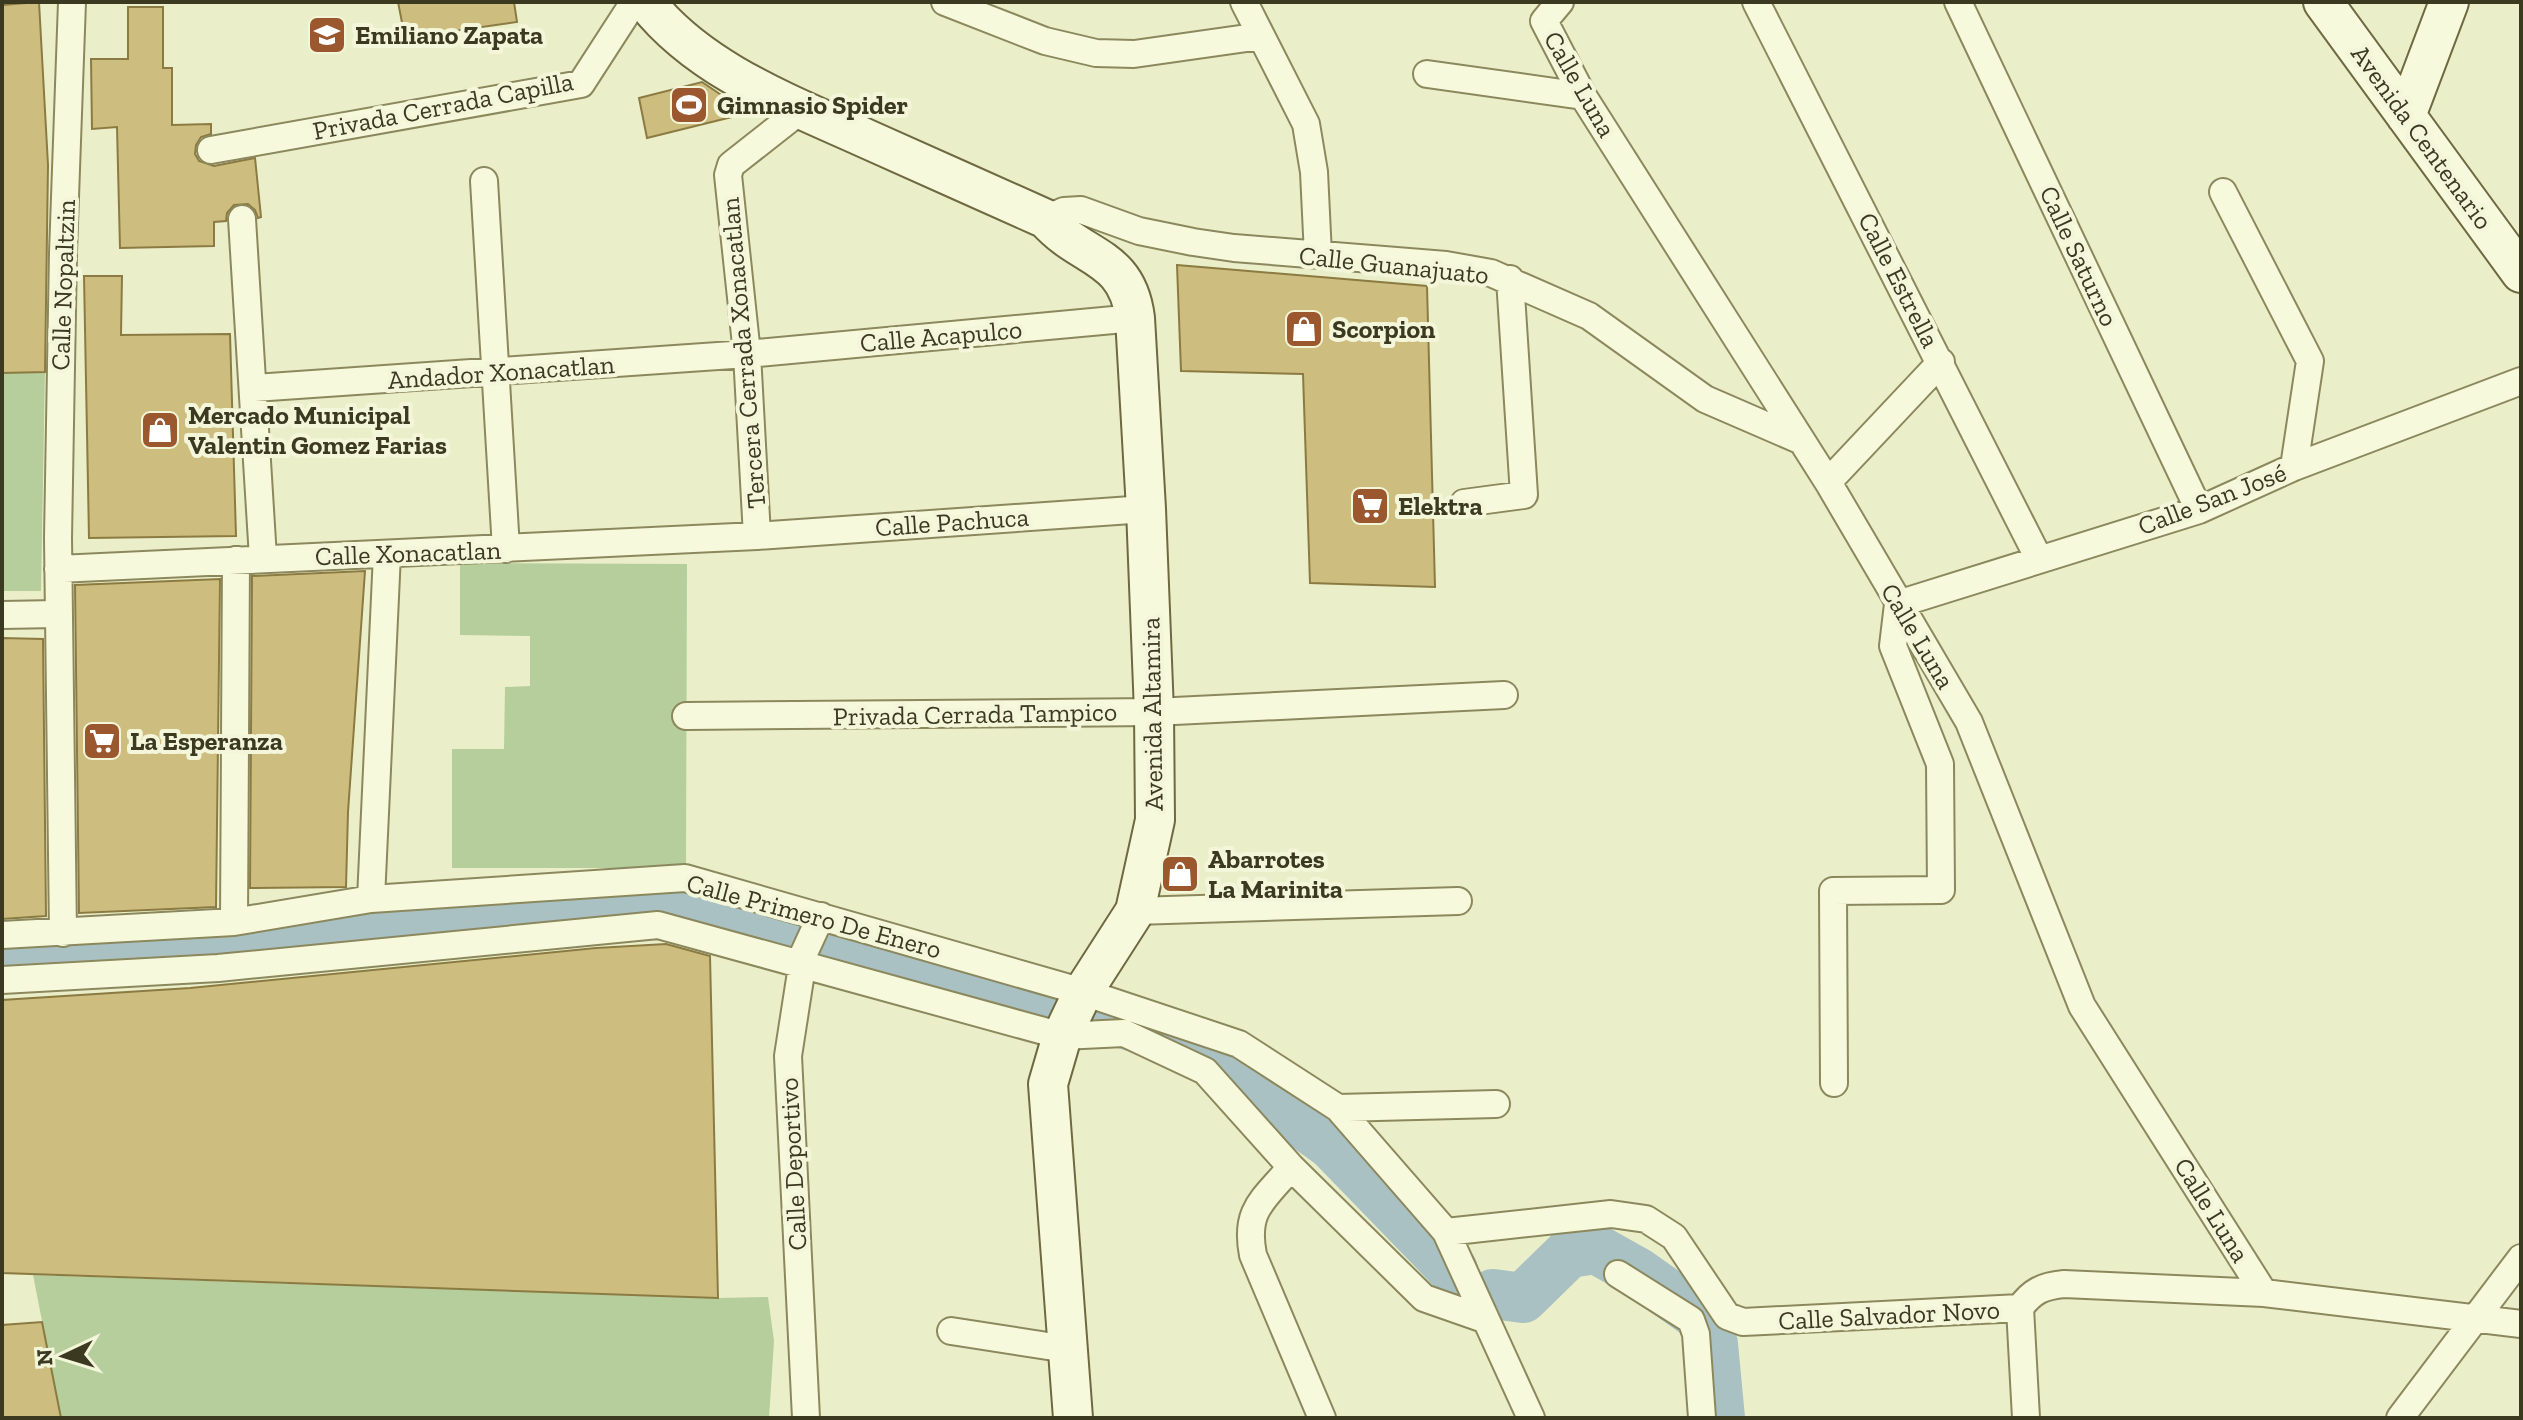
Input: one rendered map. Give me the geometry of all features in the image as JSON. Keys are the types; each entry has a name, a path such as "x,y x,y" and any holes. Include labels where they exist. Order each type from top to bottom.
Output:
{"street":[{"name":"Calle Nopaltzin","path":"63,933 57,614 59,420 72,2"},
{"name":"Privada Cerrada Capilla","path":"211,150 581,84 634,2"},
{"name":"Avenida Altamira","path":"646,2 667,27 706,56 769,95 1046,219 1061,236 1117,273 1130,292 1135,318 1146,509 1155,820 1135,911 1083,992 1062,1036 1048,1084 1073,1418"},
{"path":"945,2 1045,41 1096,53 1134,54 1261,36"},
{"path":"1244,2 1306,124 1314,172 1318,255"},
{"name":"Calle Luna","path":"1560,2 1544,21 1583,96 1828,482 1969,722 2082,1006 2264,1293"},
{"name":"Calle Estrella","path":"1756,2 2039,559"},
{"name":"Calle Saturno","path":"1958,2 2199,510"},
{"name":"Avenida Centenario","path":"2323,2 2521,273"},
{"path":"2406,116 2449,2"},
{"path":"1427,74 1583,96"},
{"name":"Tercera Cerrada Xonacatlan","path":"757,536 747,354 728,175 731,165 801,110"},
{"path":"484,181 506,549"},
{"path":"2223,192 2310,361 2294,467"},
{"name":"Calle Guanajuato","path":"1046,219 1064,211 1081,210 1163,237 1234,248 1461,267 1510,279 1589,316 1705,399 1802,441"},
{"path":"242,219 263,558"},
{"path":"1464,503 1524,495 1510,279"},
{"name":"Calle Acapulco","path":"747,354 1135,318"},
{"name":"Andador Xonacatlan","path":"254,388 747,354"},
{"path":"1828,482 1941,362"},
{"name":"Calle San José","path":"1898,604 2199,510 2294,467 2521,381"},
{"name":"Calle Pachuca","path":"757,536 1146,509"},
{"name":"Calle Xonacatlan","path":"58,569 757,536"},
{"path":"371,899 387,554"},
{"path":"234,922 236,560"},
{"path":"1834,1083 1833,891 1941,890 1940,764 1893,646 1898,604"},
{"path":"2,615 57,614"},
{"name":"Privada Cerrada Tampico","path":"686,716 1154,712 1504,695"},
{"name":"Calle Primero De Enero","path":"2,935 234,922 371,899 685,878 819,920 1083,992 1239,1044 1338,1108 1446,1232 1531,1418"},
{"path":"1135,911 1458,901"},
{"name":"Calle Deportivo","path":"806,1418 788,1056 803,958 819,920"},
{"path":"2,980 218,968 658,925 803,958 1062,1036 1124,1033 1205,1071 1291,1167 1424,1298 1484,1319"},
{"path":"1338,1108 1496,1104"},
{"path":"1291,1167 1255,1211 1248,1232 1253,1255 1322,1418"},
{"name":"Calle Salvador Novo","path":"1446,1232 1611,1214 1646,1219 1674,1237 1727,1316 1743,1322 2020,1308 2031,1293 2046,1285 2064,1284 2264,1293 2521,1324"},
{"path":"2400,1418 2521,1258"},
{"path":"1618,1274 1691,1320 1696,1334 1702,1418"},
{"path":"2020,1308 2026,1418"},
{"path":"951,1331 1067,1349"}],"green space":[{"path":"45,372 41,591 2,591 2,373"},
{"path":"460,563 687,564 686,868 452,868 452,749 504,749 505,687 530,686 530,636 460,635"},
{"path":"33,1275 718,1298 768,1297 774,1341 769,1418 61,1418"}],"building":[{"path":"39,2 48,165 45,372 2,373 2,5"},
{"path":"398,2 514,2 517,22 405,38"},
{"path":"128,7 163,7 163,68 172,68 172,125 211,124 211,134 201,137 196,145 195,154 199,161 214,166 255,158 261,217 258,218 248,204 234,205 227,213 226,221 214,222 214,246 120,248 117,127 92,129 91,59 128,59"},
{"name":"Gimnasio Spider","path":"702,82 748,113 647,138 639,98"},
{"name":"Scorpion","path":"1177,265 1427,286 1435,587 1310,583 1303,374 1181,371"},
{"name":"Mercado Municipal Valentin Gomez Farias","path":"84,276 122,276 121,335 230,334 236,536 89,538"},
{"path":"365,571 348,812 346,887 250,888 252,576"},
{"path":"220,579 216,907 79,913 75,585"},
{"path":"2,638 43,639 46,916 2,919"},
{"path":"666,944 710,956 718,1298 2,1273 2,1000 190,988 596,948"},
{"path":"42,1322 61,1418 2,1418 2,1325"}],"waterway":[{"path":"2,953 239,940 672,890 810,938 1048,1010 1100,1017 1190,1043 1332,1145 1453,1270"},
{"path":"1493,1294 1523,1298 1569,1253 1596,1249 1637,1272 1701,1317 1713,1344 1720,1418"}],"place":[{"name":"Emiliano Zapata","path":"327,35"},
{"name":"Gimnasio Spider","path":"689,105"},
{"name":"Scorpion","path":"1304,329"},
{"name":"Mercado Municipal Valentin Gomez Farias","path":"160,430"},
{"name":"Elektra","path":"1370,506"},
{"name":"La Esperanza","path":"102,741"},
{"name":"Abarrotes La Marinita","path":"1180,874"}]}
